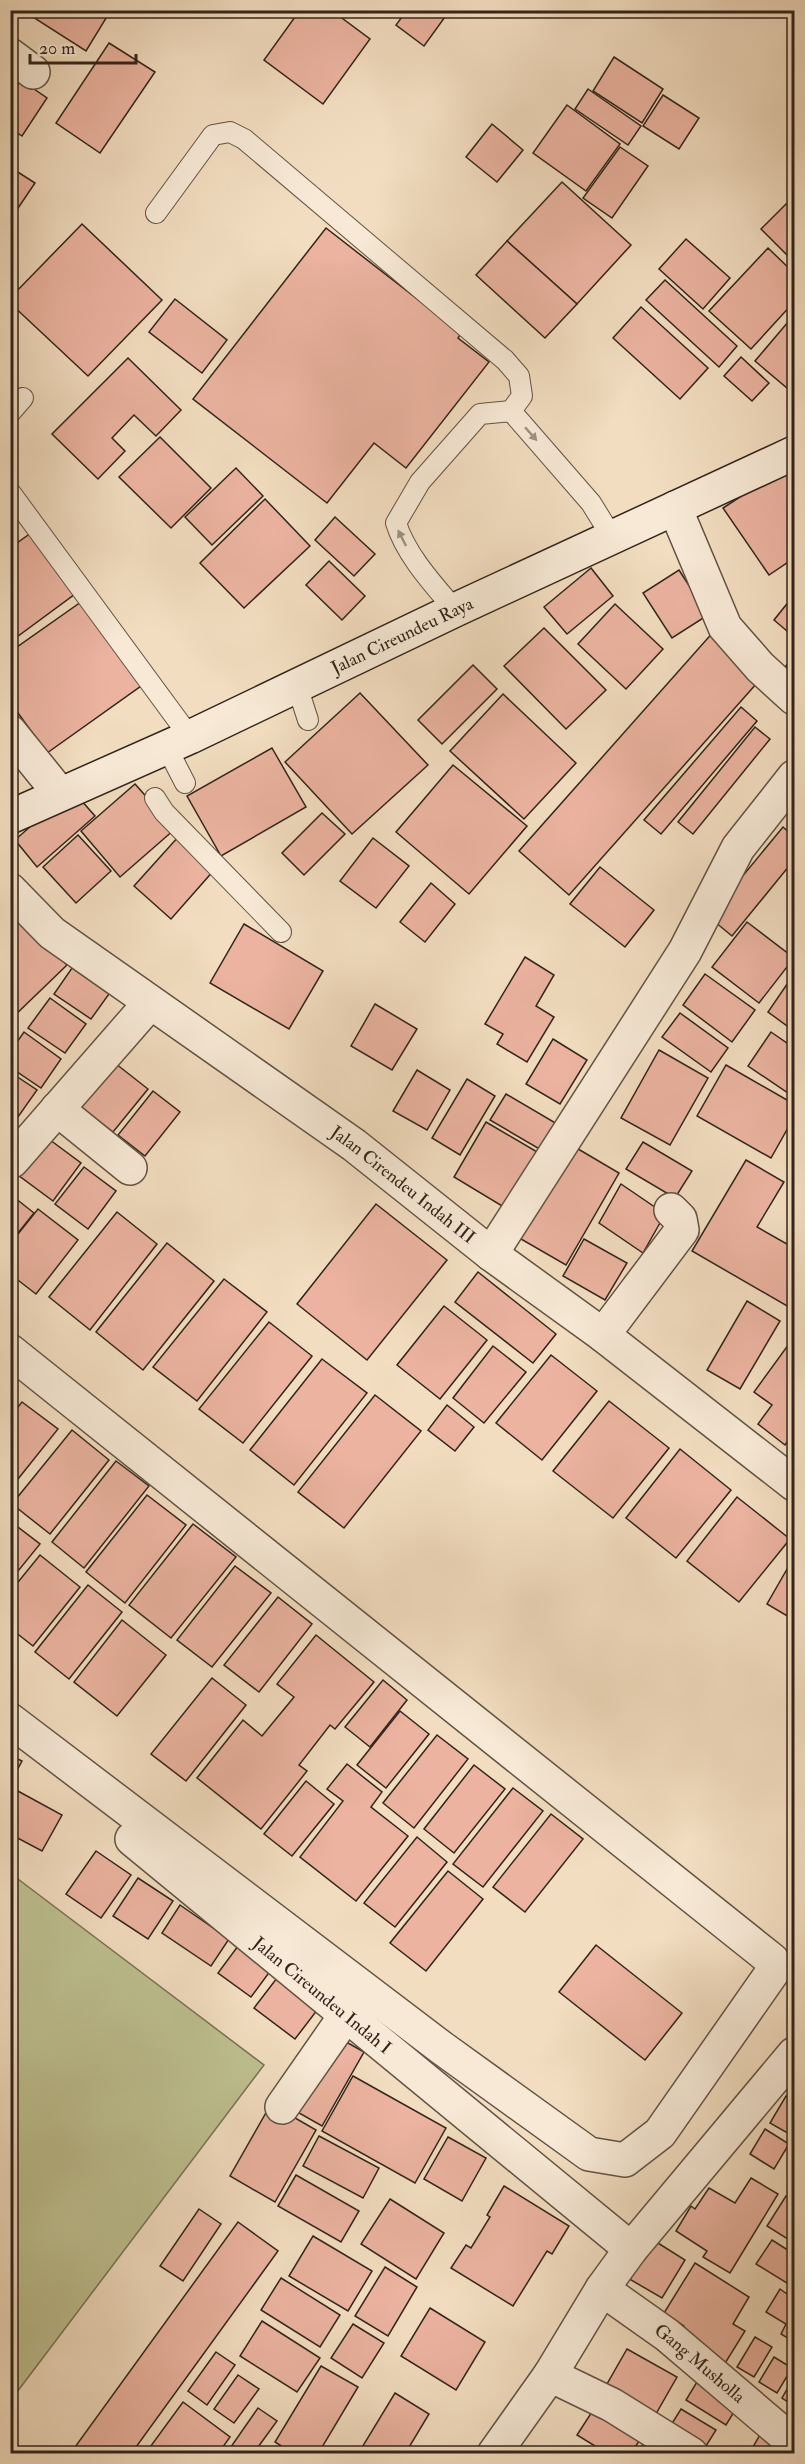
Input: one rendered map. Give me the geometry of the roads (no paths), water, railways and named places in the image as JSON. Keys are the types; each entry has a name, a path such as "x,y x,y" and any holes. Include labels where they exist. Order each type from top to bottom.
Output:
{"street":[{"name":"Jalan Cireundeu Raya","path":"10,817 178,742 455,610 795,453"},
{"path":"675,508 726,627 760,667 795,698"},
{"path":"10,732 60,794"},
{"path":"491,1254 686,951 738,848 795,777"},
{"name":"Jalan Cirendeu Indah III","path":"10,890 52,933 354,1145 491,1254 603,1335 795,1484"},
{"path":"12,1161 150,1003"},
{"path":"57,1109 130,1168"},
{"path":"603,1335 682,1230 680,1219 672,1209"},
{"path":"10,1351 772,1960 774,1970 660,2133 625,2160 589,2154 442,2048 10,1720"},
{"name":"Jalan Cireundeu Indah I","path":"10,1742 631,2249"},
{"path":"282,2107 346,2015"},
{"path":"494,2454 550,2375 602,2289 631,2249 795,2054"},
{"name":"Gang Musholla","path":"602,2289 667,2335 795,2443"},
{"path":"550,2375 612,2405 691,2454"}],"lane":[{"path":"156,213 213,135 230,132 244,139 505,360 519,376 522,396 511,411 480,414 420,482 396,523 400,538 455,610"},
{"path":"511,411 591,503 612,537"},
{"path":"10,492 178,742 185,783"},
{"path":"297,686 308,720"},
{"path":"155,798 164,812 281,932"}]}
